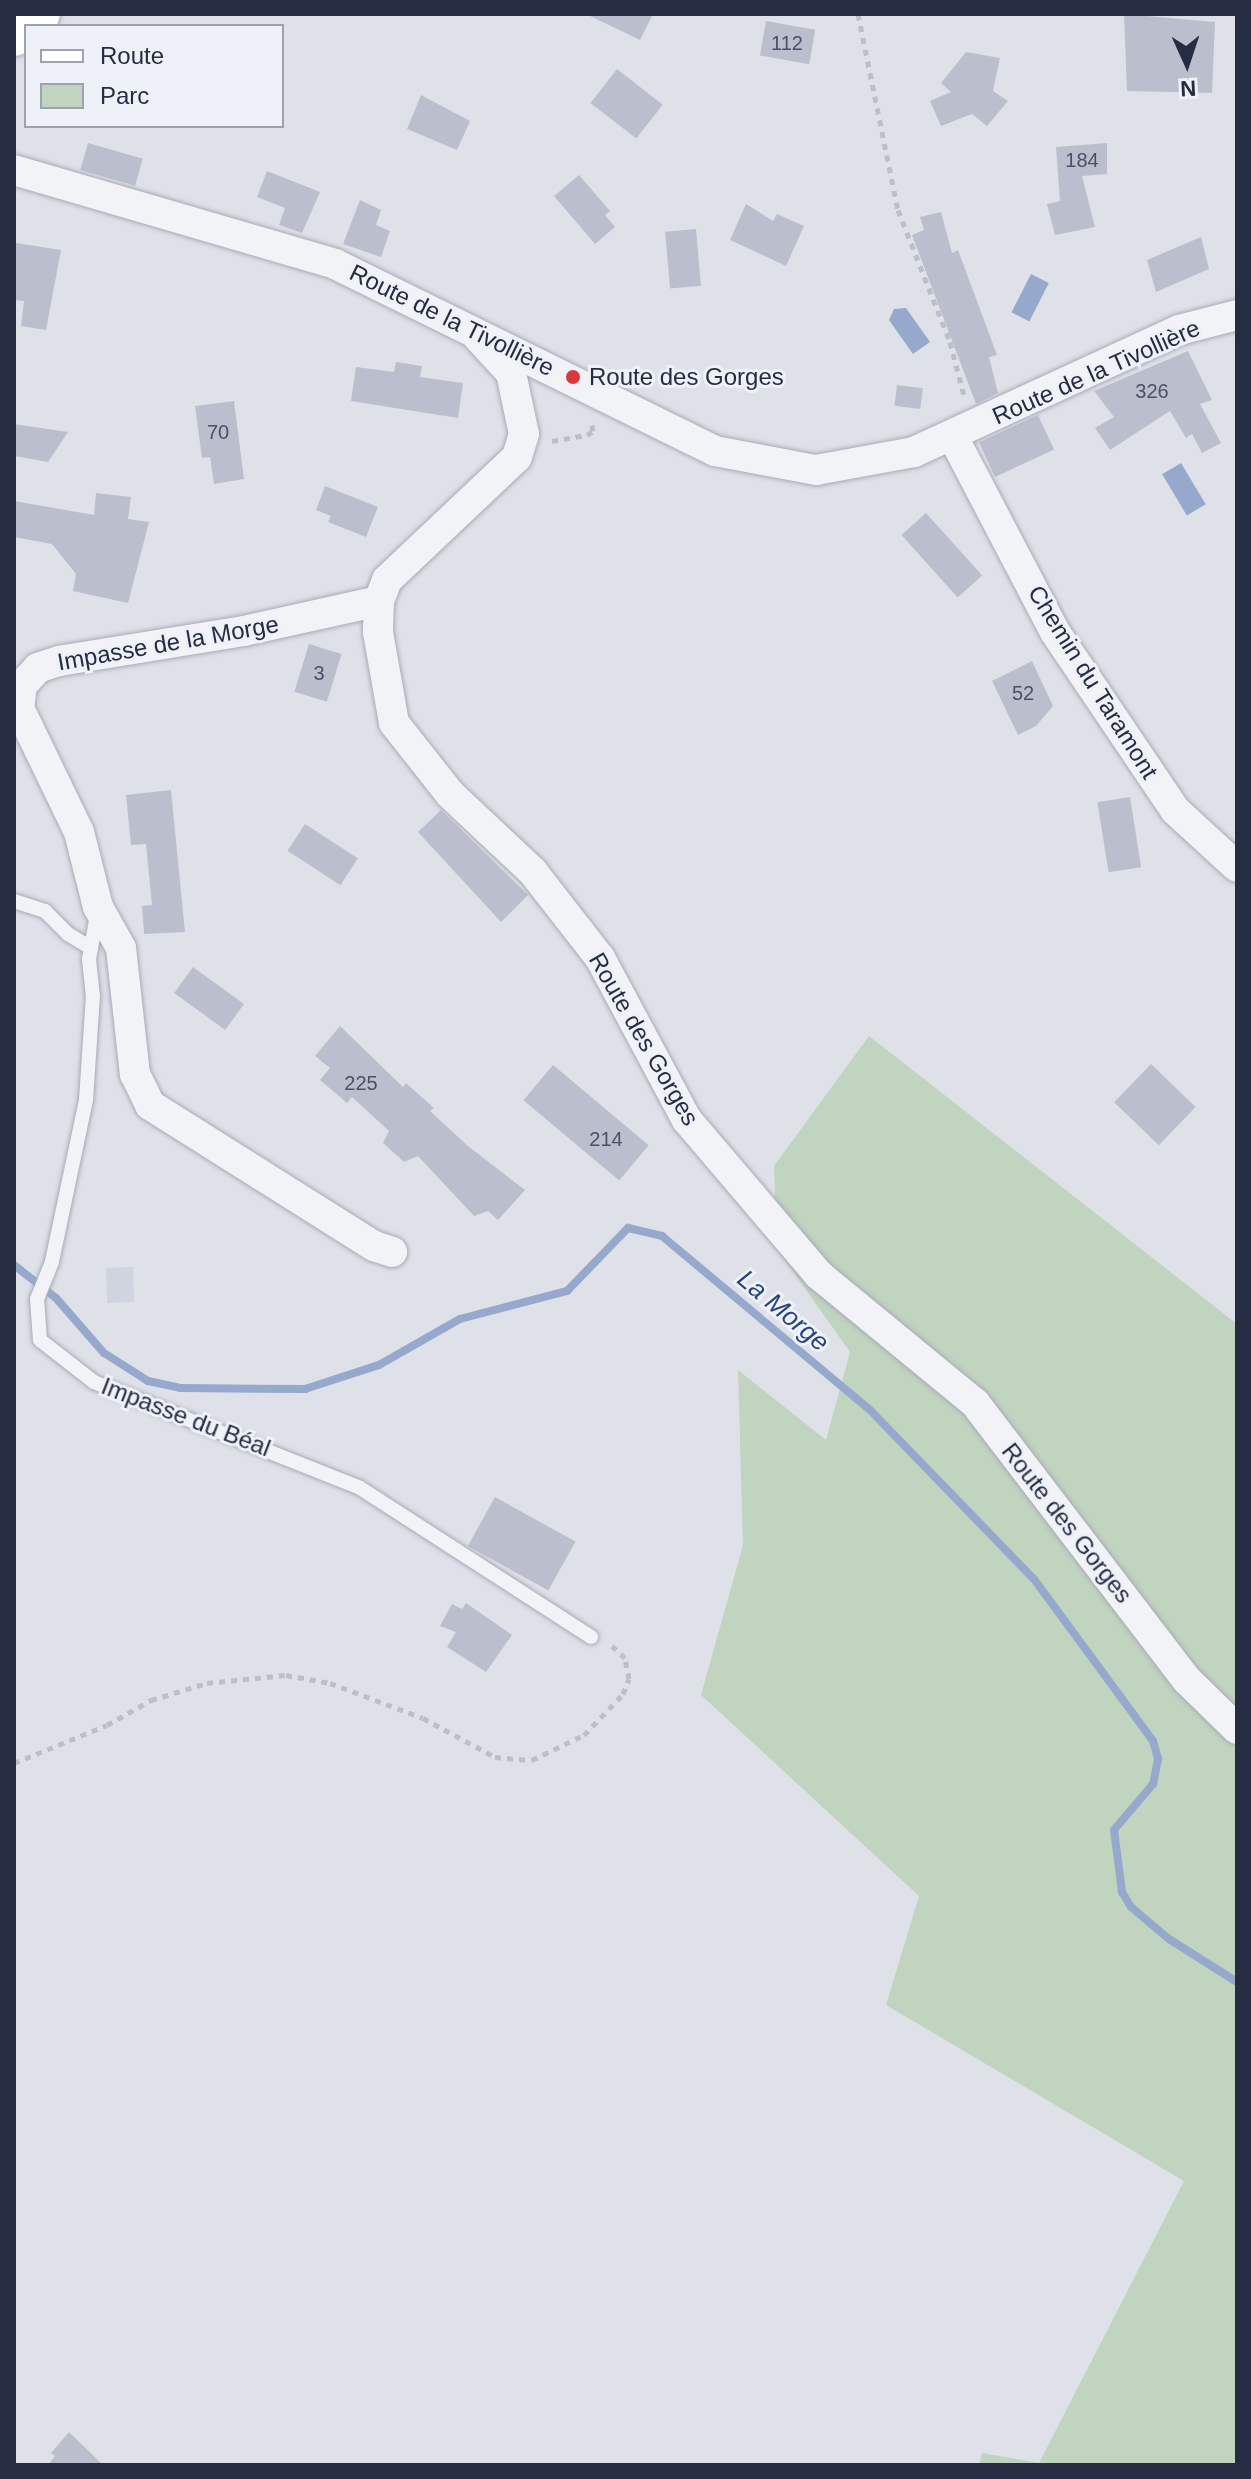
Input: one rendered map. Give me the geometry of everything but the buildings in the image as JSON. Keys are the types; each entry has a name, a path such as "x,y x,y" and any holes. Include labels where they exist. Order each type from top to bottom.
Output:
{"street":[{"name":"Route de la Tivollière","path":"14,170 335,264 478,337 570,375 715,451 816,470 914,452 1179,330 1237,315"},
{"path":"379,601 402,561 517,457 524,434 518,393 511,373 478,337"},
{"name":"Chemin du Taramont","path":"962,431 1055,632 1175,810 1237,867"},
{"name":"Impasse de la Morge","path":"379,601 244,631 59,661 38,668 22,685 19,708 79,832 98,907 121,948 135,1074 150,1105 374,1246 392,1252"},
{"name":"Route des Gorges","path":"379,601 380,664 394,723 450,794 533,872 600,958 687,1120 819,1275 975,1403 1187,1680 1237,1729"}],"lane":[{"path":"14,901 45,911 91,948"},
{"name":"Impasse du Béal","path":"98,907 91,948 86,1100 52,1262 37,1299 40,1340 94,1382 360,1488 591,1637"}],"path":[{"path":"858,14 898,210 950,342 962,431"},
{"path":"517,457 555,439 593,431 590,418 567,405 558,390 570,375"},
{"path":"14,1763 107,1725 151,1700 207,1683 286,1675 330,1683 423,1718 495,1757 532,1760 584,1735 623,1694 629,1679 625,1658 616,1646 591,1637"}],"shaded area":[{"path":"133,1267 134,1302 107,1303 106,1268"}],"green space":[{"path":"869,1036 1237,1324 1237,2465 979,2465 982,2453 1039,2463 1184,2181 886,2005 919,1896 701,1695 743,1545 738,1370 826,1440 850,1352 777,1249 774,1166"}],"water":[{"path":"1031,274 1049,283 1029,321 1011,312"},
{"path":"906,308 930,342 913,354 889,320 894,309"},
{"path":"1181,463 1206,504 1187,515 1162,474"}],"waterway":[{"name":"La Morge","path":"14,1265 56,1298 104,1353 148,1381 180,1388 305,1389 379,1365 460,1319 567,1291 628,1228 662,1236 870,1410 1034,1579 1153,1741 1158,1759 1153,1784 1114,1830 1122,1892 1131,1907 1169,1939 1237,1982"}],"place":[{"name":"Route des Gorges","path":"573,377"}]}
